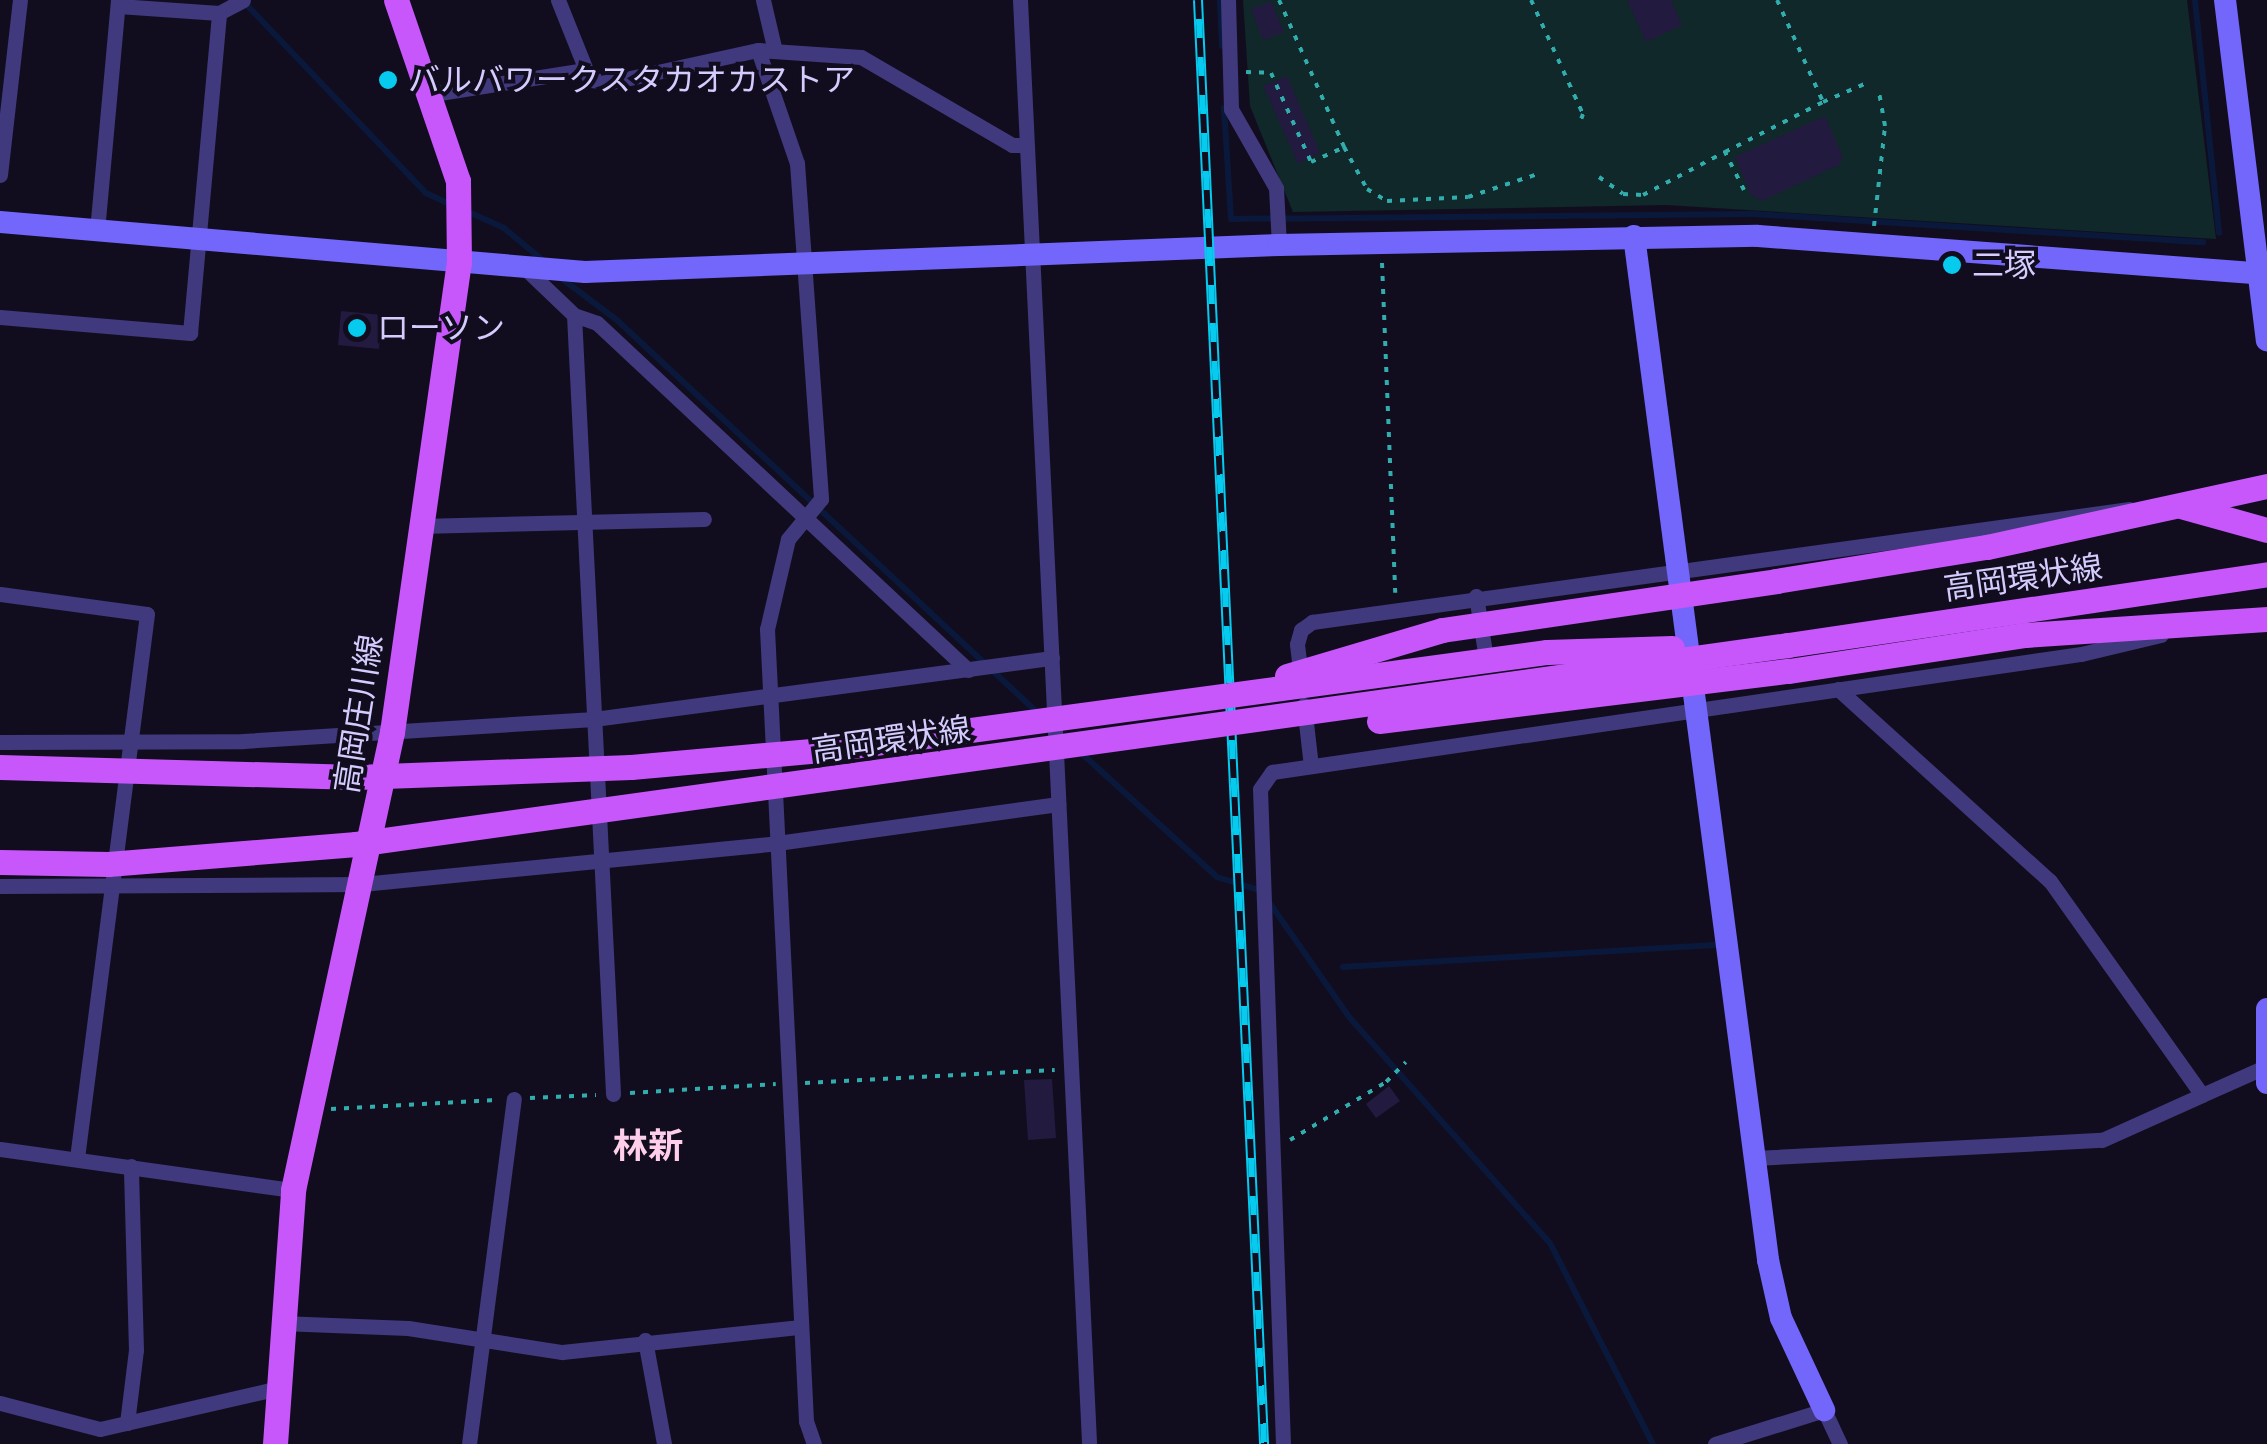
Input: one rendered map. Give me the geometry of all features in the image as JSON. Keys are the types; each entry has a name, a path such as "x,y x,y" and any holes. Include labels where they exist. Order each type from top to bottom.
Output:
{"main road":[{"name":"高岡庄川線","path":"275,1444 293,1190 306,1111 362,884 392,732 459,263 458,180 433,94 396,0"},
{"path":"1211,698 1442,630 1776,581 2167,509 2267,486"},
{"path":"2167,509 2267,530"},
{"name":"高岡環状線","path":"0,862 108,864 356,844 1090,746 2267,574"},
{"path":"1090,746 1454,715 2025,635 2189,628 2267,620"},
{"name":"高岡環状線","path":"0,767 356,777 631,767 823,750 1547,652 1788,645"}],"street":[{"path":"0,175 8,35 20,0"},
{"path":"97,231 118,3 219,13 242,0"},
{"path":"558,0 590,80 612,82 766,50 861,56 1012,146 1026,145"},
{"path":"764,0 766,50 797,163 808,265 820,498 788,539 766,628 806,1421 814,1444"},
{"path":"1020,0 1088,1444"},
{"path":"1228,0 1238,128 1276,188 1278,246"},
{"path":"2224,0 2263,274 2267,340"},
{"path":"0,317 190,334 219,13"},
{"path":"433,94 585,70"},
{"path":"0,222 536,271 1634,236 1872,242 2263,274"},
{"path":"1634,236 1755,1158 1781,1318 1840,1444"},
{"path":"536,271 574,314 597,324 805,513 968,670"},
{"path":"574,314 613,1094"},
{"path":"1311,766 1300,630 1395,607 2108,507 2167,509"},
{"path":"420,526 586,526 704,519"},
{"path":"0,594 147,614 129,742 116,886 77,1158"},
{"path":"1476,596 1500,738"},
{"path":"1283,1444 1263,928 1267,880 1260,789 1272,772 2081,654 2189,628"},
{"path":"0,742 129,742 392,732 594,718 770,698 1052,658"},
{"path":"1838,689 2050,881 2202,1095"},
{"path":"0,886 362,884 777,844 1058,804"},
{"path":"1755,1158 2102,1140 2202,1095 2266,1072 2267,1009"},
{"path":"469,1444 514,1099"},
{"path":"0,1149 293,1190"},
{"path":"127,1423 136,1350 131,1166"},
{"path":"281,1322 408,1328 484,1343 562,1352 644,1340 801,1327"},
{"path":"644,1340 664,1444"},
{"path":"0,1403 100,1429 279,1388"},
{"path":"1714,1444 1824,1410"}],"path":[{"path":"1278,0 1367,189 1387,202 1468,197 1538,174"},
{"path":"1531,0 1583,114 1579,125"},
{"path":"1778,0 1823,102"},
{"path":"1231,72 1271,73 1311,162 1344,147"},
{"path":"1599,177 1623,194 1643,196 1867,83"},
{"path":"1872,242 1885,126 1879,92"},
{"path":"1725,152 1744,190"},
{"path":"1381,243 1395,607"},
{"path":"1272,1150 1386,1082 1406,1062"},
{"path":"306,1111 1072,1069"}],"green space":[{"path":"1243,0 2187,0 2216,239 1666,205 1293,212 1250,106"}],"building":[{"path":"1627,0 1671,0 1682,25 1646,42"},
{"path":"1271,1 1284,32 1263,40 1251,9"},
{"path":"1287,76 1320,153 1298,164 1263,86"},
{"path":"1825,116 1843,158 1839,165 1761,201 1751,195 1735,157"},
{"path":"341,311 382,315 379,349 338,345"},
{"path":"1052,1079 1056,1138 1028,1140 1024,1080"},
{"path":"1389,1086 1400,1101 1376,1118 1366,1104"}],"waterway":[{"path":"1220,0 1222,46"},
{"path":"2195,0 2219,233"},
{"path":"244,2 426,193 452,205"},
{"path":"1224,108 1231,219 1753,214 2203,242"},
{"path":"464,210 504,228 545,262"},
{"path":"561,278 618,321 1039,714"},
{"path":"1078,750 1217,877 1262,891"},
{"path":"1269,902 1350,1018 1550,1243 1653,1444"},
{"path":"1343,967 1718,945"}],"railway":[{"path":"1198,0 1264,1444"}],"place":[{"name":"バルバワークスタカオカストア","path":"388,80"},
{"name":"二塚","path":"1952,265"},
{"name":"ローソン","path":"357,328"}],"district":[{"name":"林新","path":"648,1146"}]}
